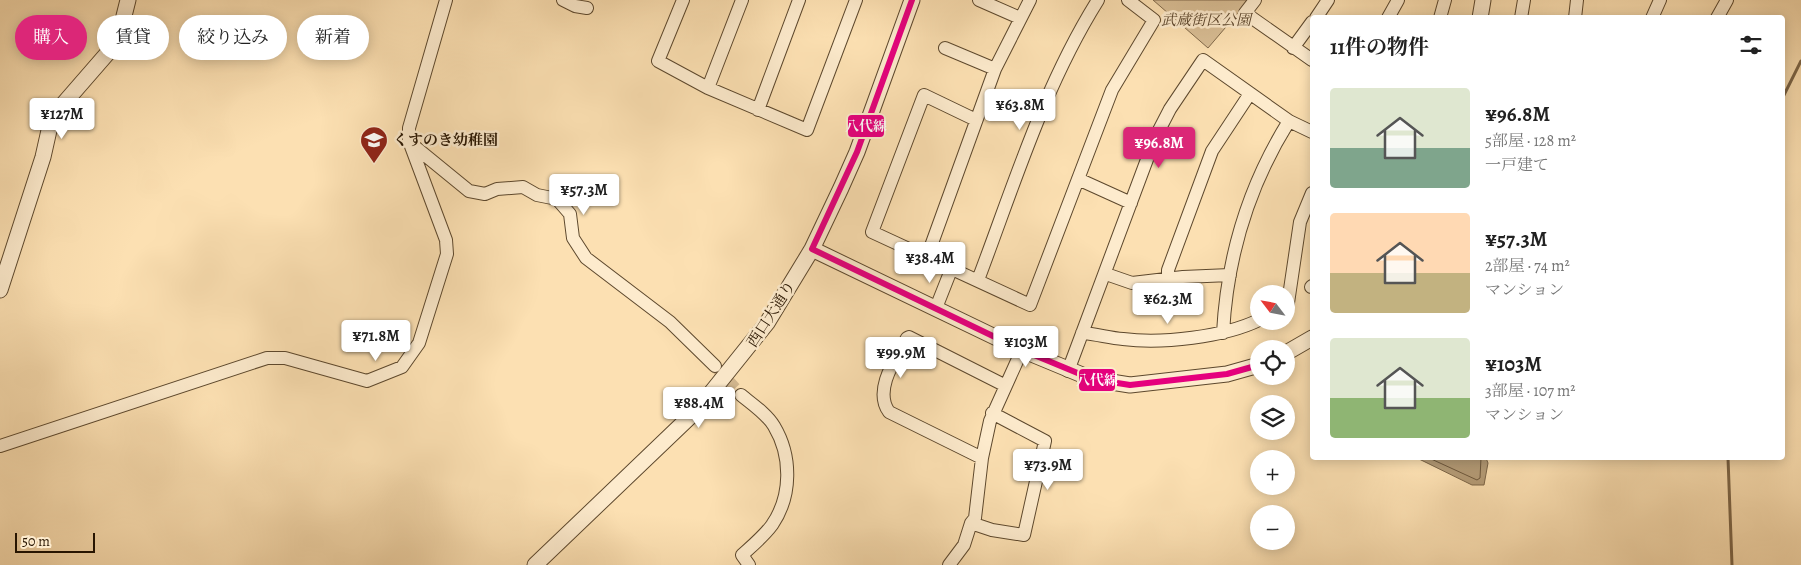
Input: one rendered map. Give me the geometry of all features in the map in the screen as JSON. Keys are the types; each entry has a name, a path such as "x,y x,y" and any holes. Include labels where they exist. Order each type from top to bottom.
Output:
{"street":[{"path":"0,290 43,157 52,117 112,48 119,36 128,0"},
{"path":"0,446 267,358 285,358 367,381 402,367 419,343 446,254 446,240 408,142 409,128 446,0"},
{"path":"563,0 575,6 587,8"},
{"path":"683,0 658,61 708,88 807,130 856,0"},
{"path":"708,88 742,0"},
{"path":"758,110 799,0"},
{"name":"西口大通り","path":"535,565 698,409 767,322 812,249 857,152 912,0"},
{"path":"979,0 1020,18"},
{"path":"927,257 995,69 1030,0"},
{"path":"978,280 1054,80 1077,33 1098,0"},
{"path":"976,120 924,95 872,232 1030,305 1112,90 1154,20 1128,0"},
{"path":"1255,0 1245,12 1310,59"},
{"path":"1318,15 1328,0"},
{"path":"1390,15 1398,0"},
{"path":"1441,15 1444,0"},
{"path":"1480,15 1483,0"},
{"path":"1522,15 1524,0"},
{"path":"1574,15 1577,0"},
{"path":"1653,15 1660,0"},
{"path":"1720,15 1727,0"},
{"path":"1294,48 1310,25"},
{"path":"945,48 995,69"},
{"path":"1068,371 1106,274 1155,138 1170,109 1203,60 1289,121 1310,131"},
{"path":"1168,279 1168,270 1212,151 1249,94"},
{"path":"1222,333 1224,303 1245,214 1263,168 1289,121"},
{"path":"408,142 469,191 485,194 498,189 523,186 537,195 557,199 570,214 573,238 586,258 670,322 715,366"},
{"path":"1078,179 1131,203"},
{"path":"1291,285 1300,222 1310,197"},
{"path":"812,249 1022,350 1068,371 1092,379 1130,385 1227,374 1250,368"},
{"path":"936,308 951,270"},
{"path":"1106,274 1132,283 1230,276"},
{"path":"1082,333 1101,334 1123,340 1146,340 1222,333 1250,324"},
{"path":"982,458 888,412 884,406 885,383 890,368 906,338 909,337 1004,385"},
{"path":"1295,348 1310,339"},
{"path":"948,565 964,545 971,523 975,518 982,458 992,414 1022,350"},
{"path":"741,395 774,425 784,449 788,467 786,489 781,508 772,524 742,555 749,565"},
{"path":"971,523 992,530 1024,535 1045,441 992,414"}],"green space":[{"name":"武蔵街区公園","path":"1153,0 1249,0 1208,48"}],"water":[{"path":"1421,460 1487,460 1488,463 1484,485 1472,485"}],"waterway":[{"path":"1785,93 1801,61"},
{"path":"1728,460 1732,565"}],"tunnel":[{"path":"715,366 741,395"}],"transit line":[{"name":"八代線","path":"812,249 857,152 912,0"},
{"name":"八代線","path":"812,249 1022,350 1092,379 1130,385 1227,374 1250,368"}],"place":[{"name":"くすのき幼稚園","path":"374,164"}]}
